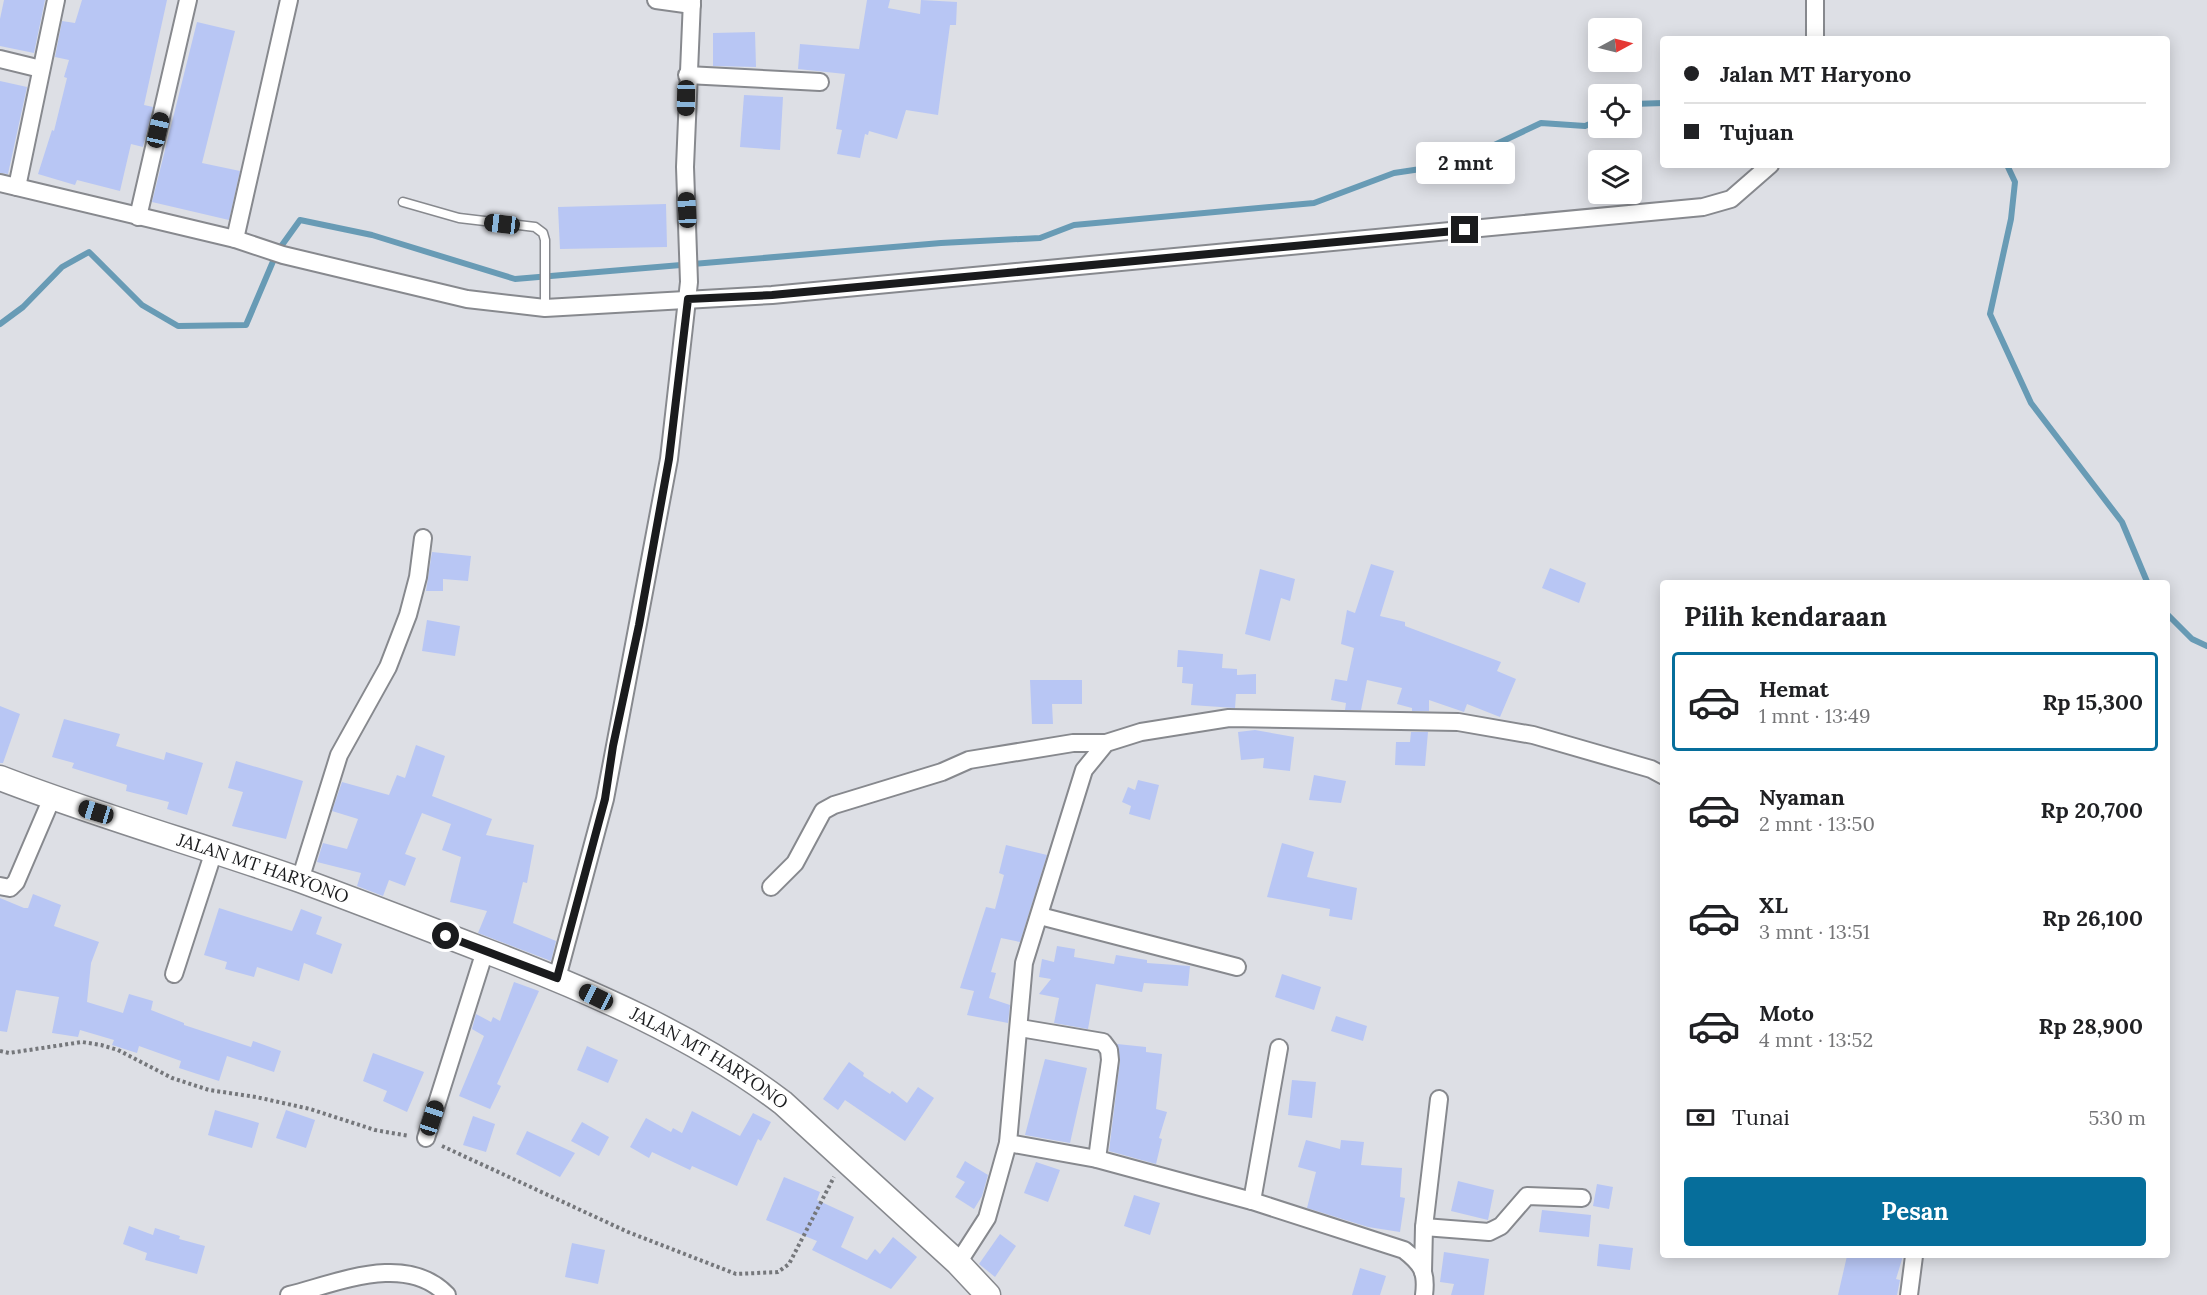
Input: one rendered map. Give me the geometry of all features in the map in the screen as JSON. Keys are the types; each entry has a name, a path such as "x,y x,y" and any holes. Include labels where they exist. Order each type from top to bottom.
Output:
{"main road":[{"name":"JALAN MT HARYONO","path":"0,778 52,798 300,880 557,978 734,1068 783,1103 958,1263 988,1295"}],"street":[{"path":"56,0 41,69 8,185 235,239 283,255 467,299 545,302 784,294 1703,207 1731,199 1767,168"},
{"path":"138,217 189,0"},
{"path":"235,239 289,0"},
{"path":"557,978 605,799 613,746 639,625 669,459 688,299 689,253 685,167 687,75 692,3 656,0"},
{"path":"1815,0 1815,36"},
{"path":"0,59 41,69"},
{"path":"687,75 820,82"},
{"path":"300,880 339,755 388,667 408,615 418,577 423,538"},
{"path":"771,887 795,863 823,811 834,805 942,772 969,760 1073,743 1106,743 1141,732 1229,718 1458,723 1533,735 1651,769 1660,774"},
{"path":"958,1263 987,1218 1008,1143 1024,963 1084,770 1106,743"},
{"path":"0,886 10,888 16,882 52,798"},
{"path":"174,974 214,851"},
{"path":"1040,916 1237,967"},
{"path":"426,1138 485,951"},
{"path":"1020,1028 1103,1042 1109,1050 1110,1060 1097,1159"},
{"path":"1252,1201 1279,1048"},
{"path":"1423,1272 1424,1227 1439,1099"},
{"path":"1008,1143 1097,1159 1252,1201 1404,1250 1414,1258 1426,1278 1424,1295"},
{"path":"1424,1227 1483,1233 1501,1226 1527,1196 1582,1198"},
{"path":"1910,1295 1914,1258"},
{"path":"290,1295 345,1288 385,1272 405,1273 439,1286 447,1295"}],"lane":[{"path":"403,202 459,218 535,227 543,233 546,240 545,302"}],"path":[{"path":"0,1052 82,1042 101,1045 118,1050 172,1078 209,1090 267,1099 310,1109 375,1130 426,1138 628,1232 736,1274 778,1272 789,1264 844,1159"}],"building":[{"path":"4,0 45,0 34,53 0,46 0,19"},
{"path":"82,0 167,0 144,105 153,107 143,147 131,144 120,191 77,180 75,185 38,174 52,130 54,131 67,78 64,77 69,60 55,57 62,21 75,23"},
{"path":"867,0 890,0 888,8 920,14 921,0 957,2 956,25 950,25 938,115 906,110 897,139 869,131 868,135 865,134 860,158 837,154 842,130 836,129 845,74 798,69 800,44 859,49"},
{"path":"197,22 235,31 202,163 240,171 229,220 152,202"},
{"path":"755,32 756,67 713,66 713,33"},
{"path":"0,81 27,87 8,174 0,173"},
{"path":"744,95 783,97 780,150 740,147"},
{"path":"666,204 667,247 560,249 558,207"},
{"path":"432,552 471,556 468,581 443,579 443,591 426,591"},
{"path":"1371,564 1394,571 1380,616 1405,622 1405,626 1501,662 1497,671 1516,679 1500,717 1467,704 1464,712 1429,700 1429,711 1412,711 1412,708 1397,704 1402,688 1367,680 1361,710 1345,710 1346,703 1331,700 1335,679 1347,681 1354,648 1341,644 1347,610 1355,613"},
{"path":"1550,568 1586,583 1579,603 1542,588"},
{"path":"1260,569 1295,579 1290,601 1281,598 1270,641 1245,634"},
{"path":"427,620 460,626 455,656 422,651"},
{"path":"1178,650 1223,654 1222,668 1237,669 1237,675 1256,674 1256,694 1236,694 1235,708 1191,705 1193,684 1182,683 1183,667 1177,667"},
{"path":"1030,680 1082,680 1082,704 1052,704 1053,724 1032,724"},
{"path":"0,706 20,714 3,763 0,763"},
{"path":"64,719 120,734 116,746 164,760 166,752 203,763 187,815 167,809 169,802 126,791 127,785 72,768 74,763 52,757"},
{"path":"1255,730 1294,737 1290,771 1263,768 1264,758 1241,760 1238,732"},
{"path":"1411,732 1428,732 1425,766 1395,765 1396,742 1410,742"},
{"path":"416,745 445,756 432,796 492,819 486,835 534,845 527,883 523,882 513,923 556,941 551,961 478,933 487,911 450,902 461,857 442,850 451,824 422,813 405,854 416,858 405,886 389,880 383,896 357,886 361,873 317,862 323,843 347,849 358,819 332,811 342,782 389,795 397,775 405,778"},
{"path":"236,761 303,781 286,839 232,826 243,792 228,788"},
{"path":"1314,775 1346,781 1341,803 1309,800"},
{"path":"1138,780 1159,785 1150,820 1129,814 1131,806 1122,802 1128,787 1135,790"},
{"path":"1282,843 1314,852 1307,877 1357,888 1352,920 1329,916 1330,909 1267,897"},
{"path":"1006,845 1047,855 1020,942 1001,938 991,972 996,973 989,998 1010,1005 1008,1023 967,1015 974,991 960,988 986,907 995,909 1004,875 999,873"},
{"path":"33,894 61,905 54,926 99,942 91,963 87,1002 123,1013 129,994 153,1001 151,1010 184,1023 184,1025 251,1047 253,1041 281,1051 274,1072 227,1056 219,1081 179,1068 181,1061 139,1046 137,1053 112,1045 114,1040 80,1030 78,1037 52,1033 59,997 16,990 7,1032 0,1031 0,898 28,908"},
{"path":"219,908 292,931 301,909 322,917 316,934 342,944 332,974 304,963 299,981 257,967 254,977 225,969 227,962 204,955"},
{"path":"1057,946 1075,949 1074,957 1114,964 1116,955 1147,960 1147,963 1190,966 1188,986 1144,983 1142,992 1096,984 1088,1029 1054,1023 1059,998 1039,994 1051,979 1039,977 1042,959 1054,962"},
{"path":"1282,974 1321,987 1314,1010 1275,997"},
{"path":"514,982 539,991 497,1084 501,1086 490,1109 459,1096 484,1036 472,1029 476,1014 491,1022 493,1017 500,1021"},
{"path":"1336,1016 1367,1026 1363,1041 1331,1031"},
{"path":"1117,1044 1146,1047 1146,1052 1162,1054 1156,1109 1167,1112 1159,1138 1162,1139 1156,1164 1109,1151 1120,1061"},
{"path":"587,1046 618,1060 608,1083 577,1070"},
{"path":"373,1053 424,1072 407,1112 383,1101 387,1091 363,1081"},
{"path":"1045,1059 1087,1068 1070,1143 1025,1135"},
{"path":"849,1062 864,1073 863,1076 890,1094 892,1091 907,1103 918,1087 934,1098 905,1141 845,1100 838,1110 823,1099"},
{"path":"1292,1080 1316,1082 1312,1118 1288,1115"},
{"path":"215,1110 259,1123 252,1148 208,1135"},
{"path":"286,1110 315,1120 306,1148 276,1138"},
{"path":"692,1111 740,1136 753,1113 771,1122 761,1141 758,1139 737,1186 692,1166 690,1170 652,1152 649,1158 630,1147 646,1118 671,1132 673,1128 682,1133"},
{"path":"473,1116 495,1124 486,1152 463,1145"},
{"path":"582,1122 609,1137 599,1156 571,1141"},
{"path":"527,1131 575,1153 560,1177 516,1154"},
{"path":"1306,1140 1340,1149 1341,1140 1364,1142 1361,1165 1402,1168 1400,1197 1405,1198 1400,1232 1368,1227 1307,1208 1316,1172 1298,1167"},
{"path":"965,1161 988,1175 982,1196 974,1209 955,1197 965,1182 956,1177"},
{"path":"1036,1162 1060,1170 1048,1202 1024,1193"},
{"path":"784,1177 820,1192 817,1200 854,1217 841,1247 867,1260 875,1249 880,1254 893,1237 917,1257 891,1289 812,1250 817,1241 766,1220"},
{"path":"1458,1181 1494,1190 1488,1220 1451,1211"},
{"path":"1597,1184 1613,1187 1609,1209 1593,1206"},
{"path":"1134,1195 1160,1203 1150,1235 1124,1226"},
{"path":"1542,1210 1591,1215 1589,1237 1539,1232"},
{"path":"129,1226 153,1235 155,1228 180,1236 179,1239 205,1246 197,1274 145,1260 147,1253 123,1244"},
{"path":"1000,1234 1016,1246 995,1277 979,1264"},
{"path":"572,1243 605,1250 598,1284 565,1277"},
{"path":"1599,1244 1633,1248 1630,1270 1597,1266"},
{"path":"1444,1252 1489,1259 1484,1295 1451,1295 1454,1284 1440,1282"},
{"path":"1847,1258 1902,1258 1896,1279 1900,1280 1897,1295 1838,1295"},
{"path":"1360,1268 1386,1276 1380,1295 1352,1295"}],"waterway":[{"path":"1642,104 1660,103"},
{"path":"0,324 23,307 62,267 89,252 142,305 178,326 246,325 277,252 300,220 372,235 515,279 941,243 1040,238 1074,225 1314,203 1394,173 1454,164 1541,123 1588,125"},
{"path":"2008,168 2015,182 2011,219 1990,314 2031,403 2122,522 2146,580"},
{"path":"2170,617 2192,639 2207,646"}],"route":[{"path":"446,936 557,978 605,799 613,746 639,625 669,459 688,299 772,295 1465,230"}]}
